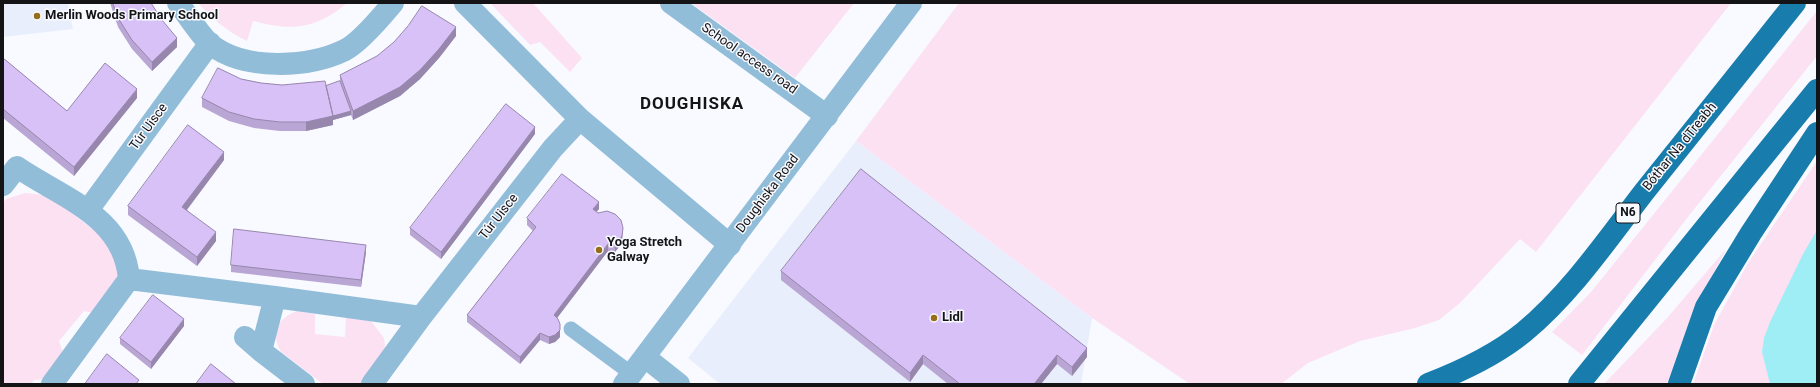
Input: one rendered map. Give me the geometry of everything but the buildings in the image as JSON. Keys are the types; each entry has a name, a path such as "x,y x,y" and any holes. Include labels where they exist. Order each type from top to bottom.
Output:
{"highway":[{"name":"Bóthar Na dTreabh","path":"1428,384 1463,370 1499,349 1523,333 1544,314 1583,271 1795,3"},
{"path":"1579,384 1772,143 1817,90"},
{"path":"1679,384 1706,307 1751,233 1817,133"}],"street":[{"path":"178,3 210,43 235,57 258,62 284,65 320,59 346,49 378,20 393,3"},
{"path":"465,3 580,119 730,245"},
{"name":"School access road","path":"671,3 827,116"},
{"name":"Doughiska Road","path":"634,371 911,3"},
{"name":"Túr Uisce","path":"88,210 210,43"},
{"name":"Túr Uisce","path":"372,384 421,317 553,148 580,119"},
{"path":"3,184 10,161 49,188 70,198 88,210 105,226 118,243 128,263 129,279 52,384"},
{"path":"129,279 421,317"},
{"path":"275,297 253,344 304,384"},
{"path":"634,371 680,384"}],"lane":[{"path":"571,329 634,371"}],"shaded area":[{"name":"Merlin Woods Primary School","path":"3,3 68,3 73,29 3,37"},
{"path":"347,3 324,19 303,26 280,26 253,21 247,41 221,25 204,10 199,4"},
{"path":"490,3 533,3 582,58 570,72 540,42 530,45"},
{"path":"691,3 854,3 795,78"},
{"path":"959,3 1731,3 1536,252 1520,239 1460,303 1439,320 1415,328 1360,341 1308,363 1281,384 1190,384 1092,318 856,141"},
{"path":"1817,11 1817,56 1691,213 1582,355 1552,332 1591,292"},
{"path":"856,141 1092,318 1081,384 720,384 688,358"},
{"path":"1817,161 1817,384 1693,384 1714,325 1748,263"},
{"path":"25,193 44,195 59,203 95,231 112,248 122,270 98,314 84,311 59,341 64,355 46,379 34,380 31,384 3,384 3,203 6,199"},
{"path":"1726,249 1703,293 1667,384 1604,384 1667,318"},
{"path":"297,311 315,314 315,334 345,337 346,317 371,321 384,338 386,356 364,384 323,384 281,352 278,345 276,338 277,327 280,322 290,314"}],"water":[{"path":"1817,230 1817,384 1770,384 1762,352 1764,338 1770,322 1803,254"}],"place":[{"name":"Merlin Woods Primary School","path":"37,16"},
{"name":"Yoga Stretch Galway","path":"599,250"},
{"name":"Lidl","path":"934,318"}],"district":[{"name":"DOUGHISKA","path":"692,105"}]}
